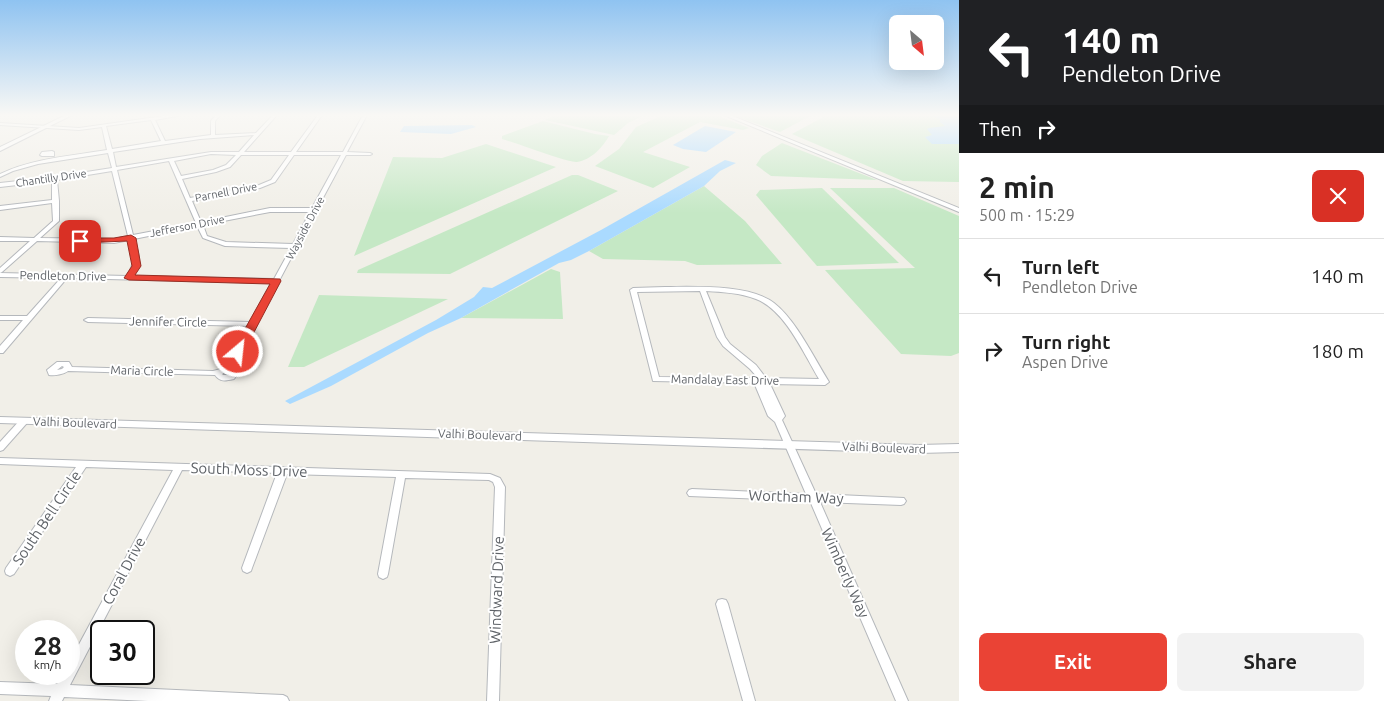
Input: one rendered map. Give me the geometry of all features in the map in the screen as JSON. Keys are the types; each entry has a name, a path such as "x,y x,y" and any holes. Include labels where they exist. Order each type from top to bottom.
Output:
{"street":[{"path":"109,148 136,266 129,278"},
{"path":"0,176 23,166 53,158 132,148"},
{"path":"179,178 224,168 233,163 247,148"},
{"name":"Parnell Drive","path":"188,200 269,183 275,179 297,148"},
{"name":"Wayside Drive","path":"230,366 348,148"},
{"path":"807,148 959,210"},
{"name":"Chantilly Drive","path":"0,185 54,179 212,153 370,154"},
{"path":"171,160 205,237 217,243 295,246"},
{"path":"0,273 56,221 54,179"},
{"path":"0,208 56,201"},
{"name":"Jefferson Drive","path":"0,239 98,241 131,238 270,210 315,210"},
{"name":"Pendleton Drive","path":"0,273 276,281"},
{"path":"0,351 66,276"},
{"name":"Mandalay East Drive","path":"632,290 703,291 738,291 760,298 771,304 801,343 825,382 656,379 632,290"},
{"path":"703,291 721,337 727,346 753,367 762,381"},
{"path":"0,318 29,318"},
{"name":"Jennifer Circle","path":"88,320 253,324"},
{"name":"Maria Circle","path":"66,369 217,373 221,378 230,377 234,372 230,366"},
{"name":"Wimberly Way","path":"762,381 759,385 772,416 778,420 790,445 902,701"},
{"name":"Valhi Boulevard","path":"0,420 919,449 959,448"},
{"path":"0,448 24,421"},
{"name":"South Moss Drive","path":"0,462 490,477 497,480"},
{"name":"South Bell Circle","path":"10,571 83,464"},
{"name":"Coral Drive","path":"58,696 179,468"},
{"path":"247,568 283,471"},
{"path":"383,574 401,475"},
{"name":"Windward Drive","path":"493,701 500,488 497,480"},
{"name":"Wortham Way","path":"692,494 901,501"},
{"path":"722,604 749,701"},
{"path":"0,688 58,696 283,701"}],"green space":[{"path":"474,148 497,148 556,167 354,256 393,157 442,158"},
{"path":"529,148 600,148 582,161 577,162"},
{"path":"651,148 643,152 690,167 653,188 595,166 619,149"},
{"path":"775,148 794,148 877,180 771,176 756,165 762,156"},
{"path":"824,148 959,148 959,182 903,181"},
{"path":"572,175 578,175 618,191 450,274 357,273 358,270"},
{"path":"704,186 745,221 782,264 697,265 685,261 603,259 589,251"},
{"path":"822,188 899,263 817,266 756,195 760,190"},
{"path":"830,188 894,188 959,216 959,353 951,356 901,354 825,270 915,268"},
{"path":"551,269 560,272 563,319 461,318"},
{"path":"319,295 448,299 304,367 288,367"}],"water":[{"path":"680,148 712,148 706,152"},
{"path":"725,160 736,163 720,171 704,186 589,251 571,260 559,263 461,318 428,333 331,386 290,404 285,401 436,320 474,297 483,287 492,288 601,230"}],"route":[{"path":"80,241 131,238 136,266 129,278 276,281 238,352"}]}
